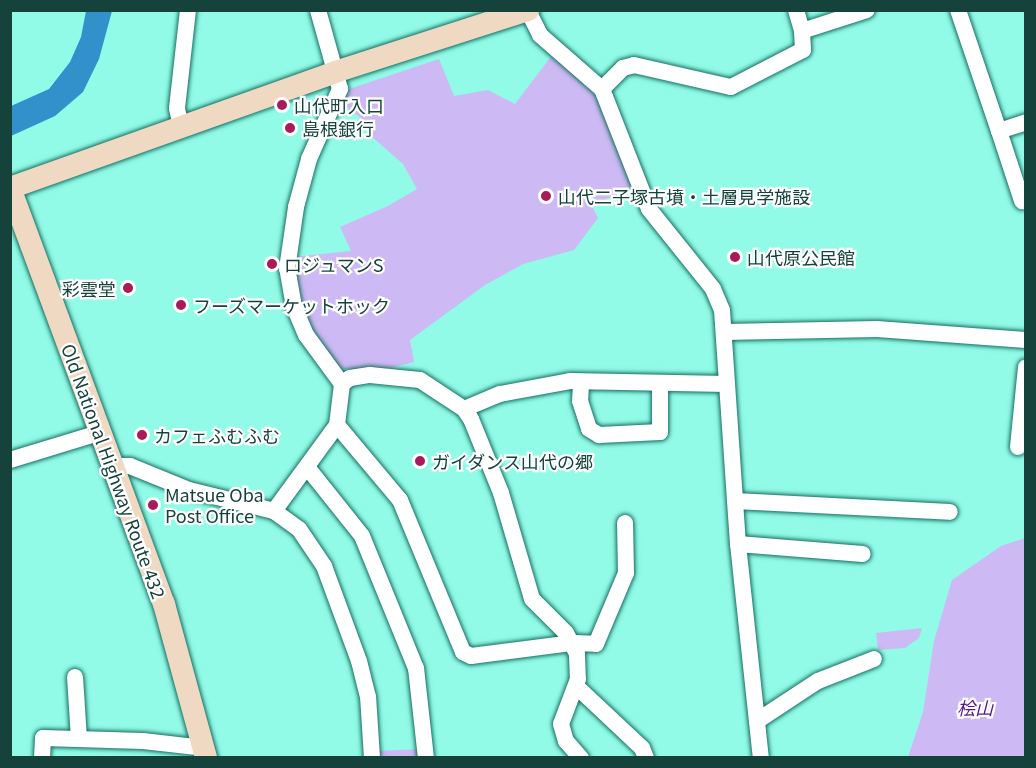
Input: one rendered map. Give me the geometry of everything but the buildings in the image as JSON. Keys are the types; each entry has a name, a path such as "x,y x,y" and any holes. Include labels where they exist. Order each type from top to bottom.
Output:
{"street":[{"path":"181,126 177,108 188,10"},
{"path":"274,511 336,425 342,384 306,335 294,307 287,269 297,207 309,159 338,100 340,89 318,10"},
{"path":"10,188 335,72 528,10 540,35 602,89 645,200 712,289 722,310 738,544 761,758"},
{"path":"602,89 623,68 634,65 731,87 803,50 802,31 796,10"},
{"path":"802,31 867,10"},
{"path":"958,10 1022,201"},
{"path":"999,131 1026,122"},
{"name":"Old National Highway Route 432","path":"10,188 110,466 164,604 205,753"},
{"path":"724,332 877,329 1026,340"},
{"path":"1018,447 1026,367"},
{"path":"342,384 350,378 370,375 420,380 464,409 493,468 532,599 573,642 579,661 576,686 561,724 566,741 581,758"},
{"path":"464,409 519,389 570,381 582,384 727,384"},
{"path":"582,384 580,401 589,429 599,435 660,432 660,383"},
{"path":"336,425 400,500 463,652 477,657 573,642 596,644 626,573 625,523"},
{"path":"10,460 99,434"},
{"path":"110,466 130,466 189,490 274,511 299,529 324,566 363,676 370,714 372,758"},
{"path":"307,467 355,524 367,547 416,668 426,758"},
{"path":"735,501 950,512"},
{"path":"738,544 863,554"},
{"path":"757,721 818,681 874,659"},
{"path":"75,677 79,739"},
{"path":"576,686 642,748 646,758"},
{"path":"42,758 43,738 79,739 205,753"}],"green space":[{"path":"553,54 601,94 635,185 592,206 598,218 574,250 523,264 485,285 410,340 414,362 386,369 338,369 310,327 294,291 293,257 351,251 340,227 388,206 417,189 403,164 370,135 361,118 341,103 343,91 439,59 454,96 488,90 515,104"},
{"name":"桧山","path":"1025,538 1025,757 908,757 923,712 934,641 952,580 1001,546"},
{"path":"922,628 919,638 905,648 878,650 876,633"},
{"path":"419,749 419,757 380,757 380,751"}],"water":[{"path":"86,11 112,11 99,59 83,92 55,116 11,136 11,106 49,89 70,62 81,37"}],"place":[{"name":"山代町入口","path":"282,105"},
{"name":"島根銀行","path":"290,128"},
{"name":"山代二子塚古墳・土層見学施設","path":"546,196"},
{"name":"山代原公民館","path":"735,257"},
{"name":"ロジュマンS","path":"272,264"},
{"name":"彩雲堂","path":"128,288"},
{"name":"フーズマーケットホック","path":"181,305"},
{"name":"カフェふむふむ","path":"142,435"},
{"name":"ガイダンス山代の郷","path":"420,461"},
{"name":"Matsue Oba Post Office","path":"153,505"}]}
